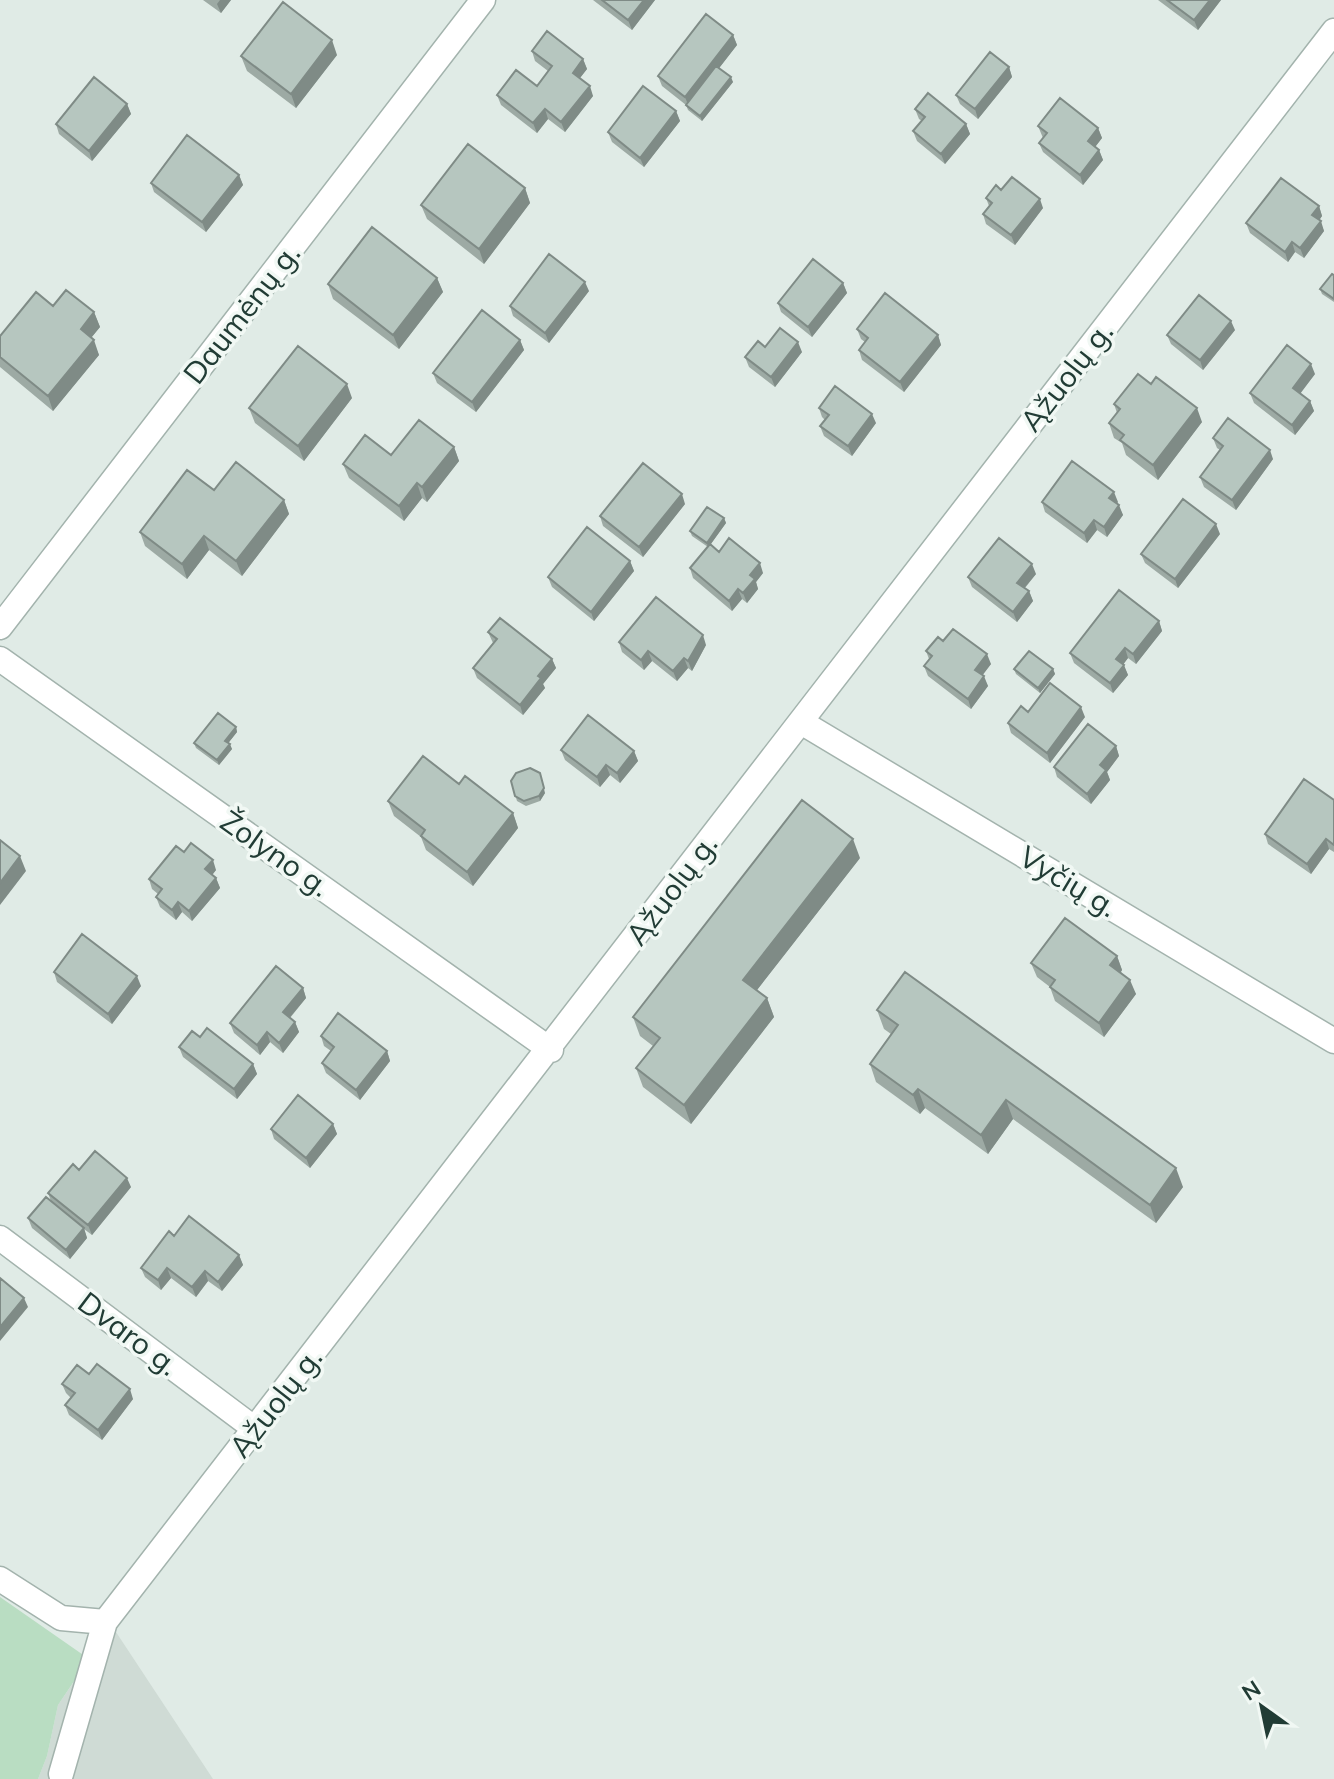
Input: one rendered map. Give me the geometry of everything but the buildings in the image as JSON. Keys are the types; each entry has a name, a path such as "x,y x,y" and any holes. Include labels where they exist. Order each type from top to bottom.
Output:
{"street":[{"name":"Daumėnų g.","path":"0,627 483,0"},
{"name":"Ąžuolų g.","path":"61,1774 105,1622 551,1050 1334,31"},
{"name":"Žolyno g.","path":"0,659 551,1050"},
{"name":"Vyčių g.","path":"801,722 1334,1041"},
{"name":"Dvaro g.","path":"0,1238 255,1429"},
{"path":"0,1579 61,1618 105,1622"}],"shaded area":[{"path":"112,1626 213,1779 38,1779 47,1756 58,1705"}],"green space":[{"path":"0,1597 89,1659 58,1705 47,1756 38,1779 0,1779"}]}
